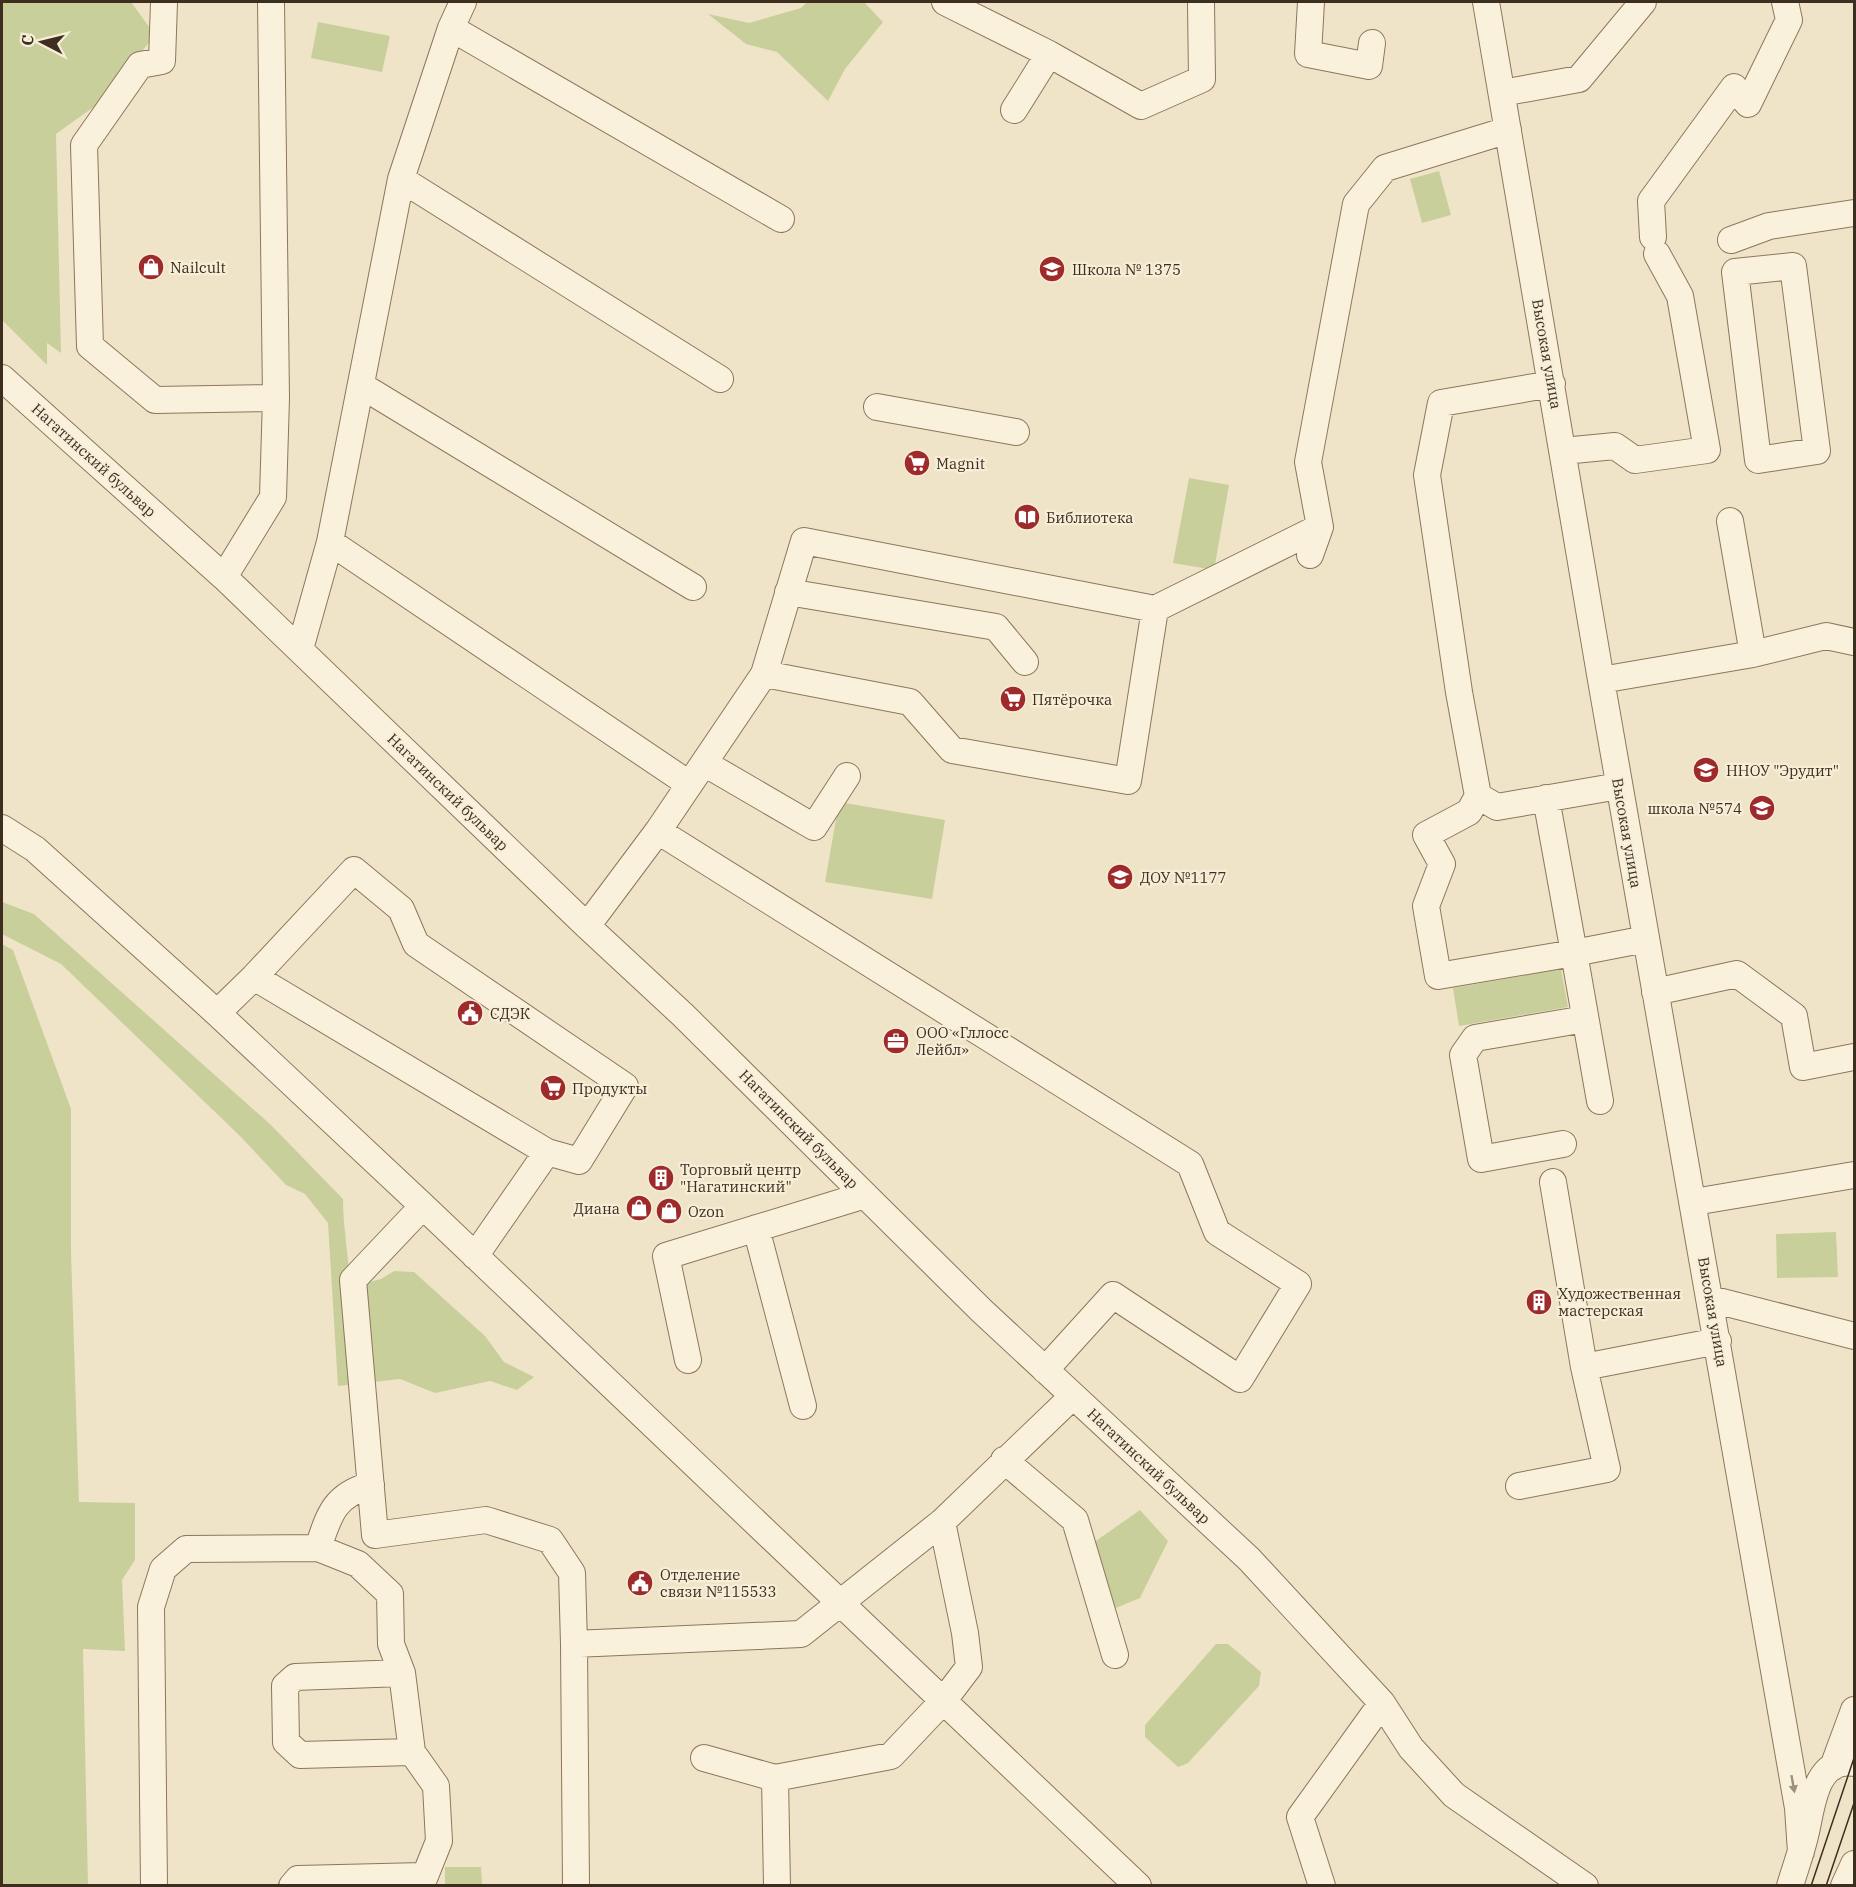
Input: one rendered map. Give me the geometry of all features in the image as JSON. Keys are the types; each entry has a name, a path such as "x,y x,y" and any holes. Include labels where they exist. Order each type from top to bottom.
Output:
{"street":[{"path":"164,2 162,61 140,65 84,145 90,346 155,400 276,398"},
{"path":"224,577 273,497 276,398 271,2"},
{"path":"300,650 330,542 401,179 451,28 463,2"},
{"path":"945,2 1049,54 1141,106 1203,79 1201,2"},
{"path":"1311,2 1308,54 1369,66 1372,43"},
{"name":"Высокая улица","path":"1486,2 1619,786 1711,1299 1771,1665 1798,1808 1801,1852"},
{"path":"1502,93 1579,79 1643,2"},
{"path":"1563,451 1616,446 1635,460 1707,450 1680,296 1655,245 1651,201 1734,87 1748,104 1789,20 1785,2"},
{"path":"451,28 781,219"},
{"path":"1014,110 1049,54"},
{"path":"1310,555 1320,527 1308,462 1356,204 1384,168 1508,130"},
{"path":"401,179 720,379"},
{"path":"1756,270 1741,236 1769,226 1854,213"},
{"path":"1793,266 1817,451 1758,460 1735,272 1756,270 1793,266"},
{"name":"Нагатинский бульвар","path":"2,378 224,577 586,926 683,1015 1045,1370 1249,1559 1382,1703 1411,1748 1454,1795 1585,1886"},
{"path":"1552,384 1441,403 1427,475 1459,692 1478,796 1469,812 1426,835 1442,864 1426,906 1438,976 1646,939"},
{"path":"362,386 693,586"},
{"path":"877,407 1016,432"},
{"path":"1730,521 1753,654"},
{"path":"586,926 658,831 764,674 804,540 1155,609 1320,527"},
{"path":"330,542 689,784"},
{"path":"789,592 996,627 1025,662"},
{"path":"764,674 910,702 952,750 1128,781 1155,609"},
{"path":"1601,680 1753,654 1827,636 1854,642"},
{"path":"704,763 814,828 847,776"},
{"path":"1478,796 1497,807 1619,786"},
{"path":"1546,798 1600,1101"},
{"path":"2,828 35,849 217,1013 841,1601 1138,1886"},
{"path":"658,831 1190,1164 1217,1232 1298,1284 1240,1379 1113,1295 1045,1370"},
{"path":"217,1013 254,977 354,870 401,909 416,944 625,1086 579,1161 548,1152 254,977"},
{"path":"1655,992 1737,974 1794,1016 1803,1067 1854,1057"},
{"path":"1563,1144 1481,1159 1463,1055 1475,1038 1585,1019"},
{"path":"475,1256 548,1152"},
{"path":"1694,1202 1854,1175"},
{"path":"1519,1486 1607,1469 1584,1367 1552,1182"},
{"path":"688,1360 666,1256 865,1195"},
{"path":"423,1206 353,1280 375,1535 486,1520 550,1540 572,1573 576,1886"},
{"path":"756,1228 803,1406"},
{"path":"1711,1299 1854,1336"},
{"path":"1584,1367 1718,1341"},
{"path":"574,1644 801,1634 942,1522 1073,1396"},
{"path":"1004,1460 1075,1520 1115,1655"},
{"path":"318,1548 330,1511 355,1489 371,1485"},
{"path":"704,1758 775,1778 891,1756 944,1700 969,1667 965,1633 942,1522"},
{"path":"154,1886 151,1607 163,1569 186,1549 318,1548 358,1564 390,1594 391,1644 402,1673 412,1752 436,1786 439,1841 422,1881 298,1879 292,1886"},
{"name":"Высокая улица","path":"1771,1665 1806,1758 1820,1770 1839,1766"},
{"path":"402,1673 295,1677 285,1686 286,1742 300,1755 412,1752"},
{"path":"1322,1886 1300,1817 1382,1703"},
{"path":"1790,1886 1801,1852 1811,1805 1823,1775 1839,1766 1854,1710"},
{"path":"775,1778 777,1886"},
{"path":"1844,1886 1854,1864"}],"green space":[{"path":"2,2 131,2 155,35 102,101 56,134 61,353 47,343 47,365 2,320"},
{"path":"807,2 864,2 883,22 845,69 828,101 777,52 746,44 708,14 749,23 801,8"},
{"path":"318,22 390,36 382,72 311,58"},
{"path":"1439,171 1451,215 1422,223 1410,179"},
{"path":"1189,478 1229,485 1214,570 1173,563"},
{"path":"839,802 945,820 932,899 825,882"},
{"path":"2,902 34,914 271,1125 343,1199 350,1287 381,1279 394,1271 414,1272 485,1336 504,1362 534,1377 517,1390 490,1381 435,1393 400,1379 338,1386 328,1223 305,1194 286,1185 240,1136 61,964 2,934"},
{"path":"2,944 13,950 71,1109 71,1251 79,1502 135,1503 135,1560 122,1580 125,1651 83,1649 88,1885 2,1885"},
{"path":"1561,969 1568,1007 1459,1026 1453,988"},
{"path":"1836,1232 1838,1277 1777,1278 1776,1234"},
{"path":"1140,1510 1168,1541 1140,1598 1111,1610 1093,1543"},
{"path":"1216,1644 1228,1644 1261,1672 1259,1686 1188,1763 1178,1767 1145,1737 1145,1725"},
{"path":"445,1867 481,1867 482,1885 445,1885"}],"tram line":[{"path":"1811,1886 1854,1758"},
{"path":"1826,1886 1854,1803"}],"place":[{"name":"Nailcult","path":"151,267"},
{"name":"Школа № 1375","path":"1052,269"},
{"name":"Magnit","path":"917,463"},
{"name":"Библиотека","path":"1027,517"},
{"name":"Пятёрочка","path":"1013,699"},
{"name":"ННОУ \"Эрудит\"","path":"1706,770"},
{"name":"школа №574","path":"1762,808"},
{"name":"ДОУ №1177","path":"1120,877"},
{"name":"СДЭК","path":"470,1013"},
{"name":"ООО «Гллосс Лейбл»","path":"896,1041"},
{"name":"Продукты","path":"553,1088"},
{"name":"Торговый центр \"Нагатинский\"","path":"661,1178"},
{"name":"Диана","path":"639,1208"},
{"name":"Ozon","path":"669,1211"},
{"name":"Художественная мастерская","path":"1539,1302"},
{"name":"Отделение связи №115533","path":"640,1583"}]}
